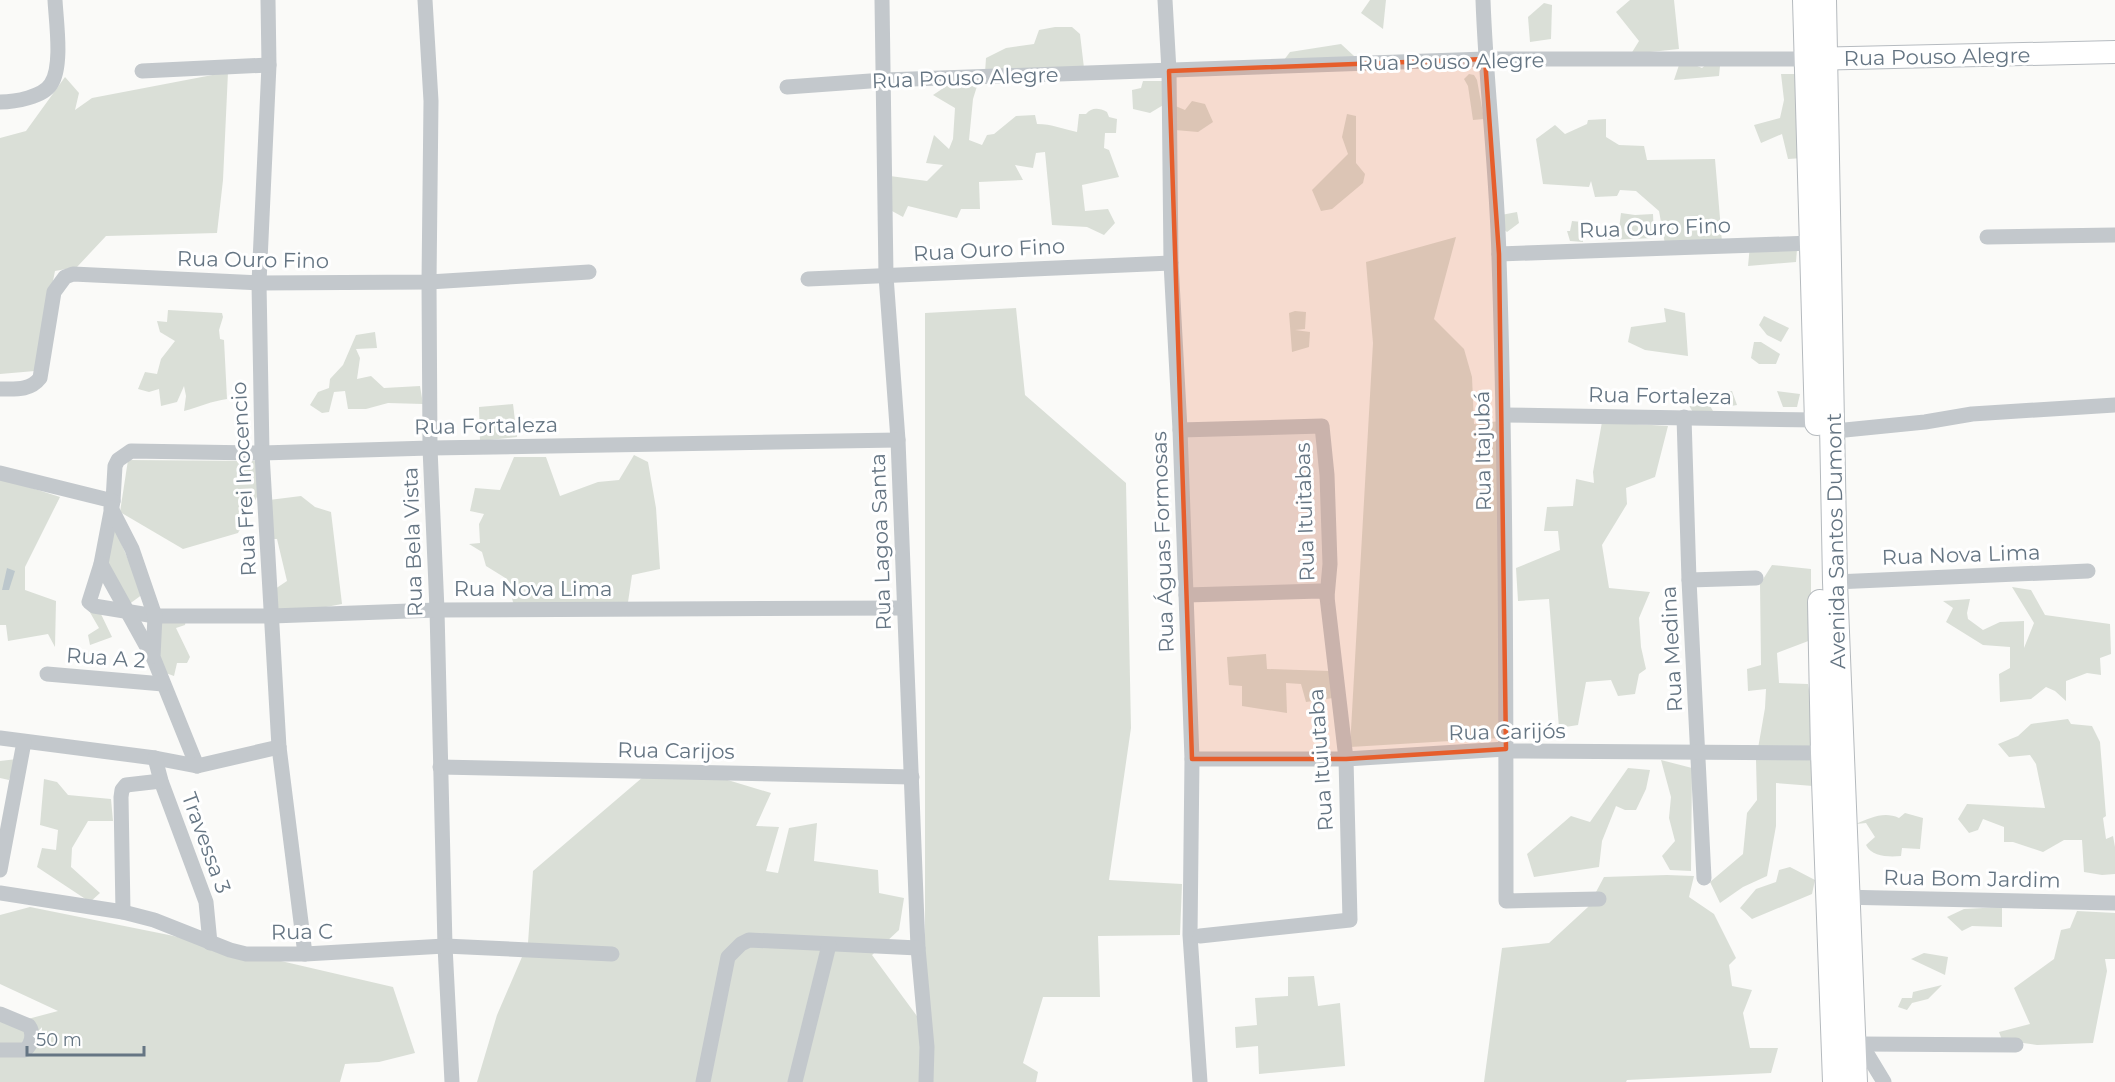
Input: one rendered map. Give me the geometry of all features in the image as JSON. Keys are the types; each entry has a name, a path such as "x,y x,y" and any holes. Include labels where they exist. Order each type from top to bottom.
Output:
{"main road":[{"name":"Avenida Santos Dumont","path":"1805,0 1817,59 1823,428 1823,753 1837,896 1857,1044 1855,1082"},
{"name":"Avenida Santos Dumont","path":"1824,0 1817,59 1812,243 1835,582 1837,896 1835,1082"},
{"name":"Rua Pouso Alegre","path":"1817,59 2115,52"}],"street":[{"path":"0,102 18,101 35,95 51,84 57,64 55,0"},
{"name":"Rua Frei Inocencio","path":"268,0 269,65 259,283 262,453 279,747 304,954"},
{"name":"Rua Bela Vista","path":"425,0 431,101 430,448 437,610 445,946 452,1082"},
{"name":"Rua Lagoa Santa","path":"882,0 886,276 898,440 918,948 927,1047 926,1082"},
{"name":"Rua Águas Formosas","path":"1165,0 1169,71 1172,263 1192,759 1190,935 1200,1082"},
{"name":"Rua Itajubá","path":"1483,0 1499,254 1504,415 1506,901 1599,899"},
{"name":"Rua Pouso Alegre","path":"787,87 884,80 1485,59 1817,59"},
{"path":"142,71 269,65"},
{"path":"1987,237 2115,235"},
{"name":"Rua Ouro Fino","path":"1499,254 1812,243"},
{"name":"Rua Ouro Fino","path":"808,279 1172,263"},
{"name":"Rua Ouro Fino","path":"0,389 26,388 40,378 54,292 65,277 73,274 259,283 429,282 589,272"},
{"name":"Rua Fortaleza","path":"1504,415 1684,417 1823,428 1925,422 1972,414 2115,405"},
{"name":"Rua Medina","path":"1684,417 1689,580 1704,878"},
{"name":"Rua Ituitabas","path":"1180,430 1322,426 1330,564 1327,597"},
{"name":"Rua Fortaleza","path":"91,604 89,599 101,564 112,504 115,466 118,460 131,451 262,453 898,440"},
{"path":"0,472 112,504 132,549 155,616 153,657"},
{"path":"101,564 153,657 197,766"},
{"name":"Rua Nova Lima","path":"1835,582 2088,571"},
{"path":"1689,580 1756,578"},
{"path":"1186,595 1320,591 1325,592 1327,597"},
{"name":"Rua Ituiutaba","path":"1200,936 1350,920 1346,759 1327,597"},
{"name":"Rua Nova Lima","path":"91,604 155,616 272,616 437,610 904,608"},
{"name":"Rua A 2","path":"47,674 163,684"},
{"path":"0,738 155,758 197,766 279,747"},
{"path":"0,870 24,742"},
{"name":"Rua Carijós","path":"1192,759 1346,759 1506,750 1823,753"},
{"name":"Travessa 3","path":"155,758 161,781 204,893 210,943"},
{"name":"Rua Carijos","path":"440,767 912,777"},
{"path":"123,912 122,790 126,785 161,781"},
{"name":"Rua C","path":"0,893 123,912 154,920 210,943 246,954 304,954 445,946 612,954"},
{"name":"Rua Bom Jardim","path":"1837,896 2115,903"},
{"path":"703,1082 728,957 733,950 749,940 918,948"},
{"path":"795,1082 829,945"},
{"path":"0,1014 29,1026 32,1035 29,1046 25,1050 0,1050"},
{"path":"1857,1044 2016,1045"},
{"path":"1857,1044 1884,1082"}],"highlighted area":[{"path":"1485,59 1499,254 1506,749 1346,759 1192,759 1169,71"}],"shaded area":[{"path":"1370,0 1386,0 1383,29 1361,13"},
{"path":"1630,0 1674,0 1679,49 1631,54 1639,41 1616,12"},
{"path":"1544,3 1552,5 1551,39 1530,42 1528,17"},
{"path":"1072,27 1080,34 1084,68 985,73 986,58 1006,48 1034,44 1039,30"},
{"path":"1341,44 1357,61 1281,64 1290,52"},
{"path":"1708,63 1720,66 1719,76 1674,80 1679,65 1695,65 1702,68"},
{"path":"228,72 223,180 217,233 106,236 77,267 55,271 35,371 0,374 0,138 26,131 65,77 79,93 75,110 92,98"},
{"path":"1469,74 1474,75 1477,80 1484,119 1473,120 1468,86 1464,79"},
{"path":"1781,74 1798,74 1803,158 1788,159 1782,134 1761,143 1754,125 1780,118 1784,100"},
{"path":"1143,81 1165,81 1165,104 1150,113 1133,109 1132,90 1141,88"},
{"path":"951,83 978,83 973,99 969,140 982,145 987,135 994,134 1016,116 1035,115 1037,124 1077,132 1079,114 1086,114 1093,109 1107,112 1109,117 1117,119 1116,133 1105,133 1104,148 1109,150 1119,177 1082,185 1085,211 1108,209 1115,223 1104,235 1087,227 1052,225 1045,152 1036,153 1033,168 1015,165 1023,180 979,182 980,209 961,209 957,218 908,206 903,217 892,211 890,176 927,181 943,165 926,163 934,135 949,149 953,139 955,108 933,95"},
{"path":"1192,101 1205,104 1213,122 1198,132 1175,130 1173,105 1185,110"},
{"path":"1347,114 1356,116 1356,163 1365,174 1363,183 1332,209 1321,211 1312,190 1348,154 1342,137"},
{"path":"1606,119 1606,137 1619,145 1644,146 1647,160 1715,159 1722,242 1665,244 1659,211 1636,191 1620,190 1617,196 1595,197 1591,181 1589,187 1543,184 1536,139 1555,125 1565,134 1587,124 1588,120"},
{"path":"1517,212 1519,223 1507,232 1502,228 1501,215"},
{"path":"1621,213 1653,214 1654,238 1608,240 1609,228 1619,229"},
{"path":"1572,221 1582,222 1583,242 1570,241 1567,231 1570,231"},
{"path":"1456,237 1434,319 1464,349 1472,377 1474,424 1500,421 1500,738 1350,747 1373,343 1366,262"},
{"path":"1750,245 1797,249 1796,262 1748,266"},
{"path":"1016,308 1025,395 1126,483 1131,728 1109,880 1182,884 1180,935 1098,936 1100,997 1043,997 1023,1063 1038,1072 1036,1082 477,1082 497,1015 528,943 533,871 650,771 721,778 771,793 756,826 779,827 766,871 778,873 789,828 817,823 814,861 878,870 879,893 904,898 899,930 872,955 925,1027 925,313"},
{"path":"1664,308 1685,313 1688,356 1645,350 1628,342 1631,327 1666,322"},
{"path":"168,310 222,313 219,330 220,339 224,340 227,399 184,411 186,396 184,386 177,402 161,406 159,389 149,392 138,389 145,372 157,374 161,359 175,341 160,332 157,321 167,322"},
{"path":"1306,312 1305,329 1295,330 1310,332 1309,347 1292,352 1289,313"},
{"path":"1764,316 1789,328 1781,342 1767,335 1759,325"},
{"path":"375,332 377,348 356,349 360,358 357,379 371,376 384,388 420,386 423,404 388,403 366,409 348,409 345,391 334,392 329,412 322,413 310,405 318,392 329,388 330,379 343,365 356,335"},
{"path":"1754,342 1761,342 1780,354 1776,364 1759,364 1751,358"},
{"path":"1732,391 1737,405 1725,407 1715,392"},
{"path":"1777,391 1800,394 1797,407 1783,407"},
{"path":"1681,392 1703,394 1713,411 1694,414"},
{"path":"513,404 517,437 480,441 479,407"},
{"path":"1602,422 1668,426 1655,477 1626,488 1627,504 1602,545 1609,588 1650,592 1639,618 1641,647 1646,669 1639,674 1635,694 1618,696 1611,680 1586,682 1578,725 1559,728 1549,599 1518,601 1516,568 1560,550 1558,531 1544,531 1547,507 1573,506 1576,479 1594,483 1593,472"},
{"path":"1322,426 1327,597 1186,595 1180,430"},
{"path":"634,455 648,462 656,508 660,569 632,575 627,609 514,606 507,579 486,566 482,552 469,544 480,543 479,524 484,514 470,511 475,488 500,490 514,457 546,457 560,496 598,482 619,480"},
{"path":"128,460 257,461 259,493 238,533 183,549 120,512"},
{"path":"0,478 60,497 25,567 25,590 56,601 55,647 48,634 8,641 6,625 0,625"},
{"path":"301,496 315,507 331,512 342,604 278,616 275,589 287,581 277,539 271,539 269,500"},
{"path":"112,522 143,594 128,605 106,563"},
{"path":"1772,565 1811,569 1811,640 1777,653 1779,683 1808,684 1813,786 1776,783 1776,826 1767,876 1743,887 1720,903 1710,882 1743,854 1747,813 1757,800 1756,760 1766,689 1748,691 1747,669 1761,665 1760,584"},
{"path":"7,568 15,571 9,590 2,590"},
{"path":"2012,587 2031,590 2045,615 2110,624 2111,654 2100,658 2101,675 2087,673 2066,681 2066,701 2055,691 2046,687 2031,699 2000,702 1999,674 2010,668 2010,647 1983,645 1946,622 1953,608 1943,601 1970,599 1968,619 1983,630 2000,622 2024,621 2024,648 2034,623"},
{"path":"88,609 99,610 112,637 90,645 88,635 99,628"},
{"path":"159,620 186,620 185,625 176,628 190,657 187,663 177,663 174,676 163,672 153,657"},
{"path":"1266,654 1267,669 1329,671 1333,698 1306,702 1301,684 1286,683 1287,713 1242,706 1242,686 1229,685 1227,657"},
{"path":"2068,719 2071,724 2092,726 2100,742 2106,816 2103,818 2106,839 2113,836 2115,874 2102,875 2084,872 2082,840 2064,840 2043,852 2013,842 2004,842 2004,827 1983,819 1978,830 1969,833 1958,819 1967,804 2045,808 2036,764 2030,755 2009,757 1998,744 2018,736 2031,724"},
{"path":"17,759 9,780 0,778 0,761"},
{"path":"1661,760 1692,768 1691,871 1670,870 1662,856 1675,841 1669,818 1671,797"},
{"path":"1628,768 1650,770 1646,789 1636,810 1625,810 1616,806 1602,841 1599,867 1534,877 1527,854 1571,816 1590,822"},
{"path":"44,779 57,782 68,795 111,799 113,821 88,821 72,848 71,867 100,893 90,902 37,867 42,848 56,850 58,830 40,825"},
{"path":"1905,813 1923,818 1920,849 1902,848 1901,856 1872,852 1866,845 1875,837 1866,823 1856,824 1882,815 1899,818"},
{"path":"1790,867 1815,880 1812,894 1752,919 1740,908 1756,889 1776,882 1779,870"},
{"path":"1694,876 1689,897 1714,914 1736,958 1729,965 1732,986 1752,990 1743,1013 1750,1048 1778,1048 1771,1073 1627,1080 1626,1082 1484,1082 1502,948 1549,943 1588,907 1604,877"},
{"path":"30,907 169,935 393,987 415,1053 379,1062 345,1064 340,1082 0,1082 0,1021 9,1024 58,1011 0,984 0,915"},
{"path":"2002,907 2002,927 1972,926 1962,931 1947,917 1964,909"},
{"path":"2077,911 2115,913 2115,959 2105,959 2107,971 2093,1043 2037,1045 2002,1040 1999,1032 2030,1024 2014,988 2054,959 2061,930 2070,928"},
{"path":"1924,953 1948,957 1945,975 1911,959"},
{"path":"1314,976 1318,1006 1340,1003 1345,1066 1259,1074 1258,1046 1236,1048 1235,1027 1257,1025 1255,998 1288,996 1288,977"},
{"path":"1942,985 1928,999 1912,1003 1907,1010 1898,1007 1902,998 1912,998 1913,992"}]}
